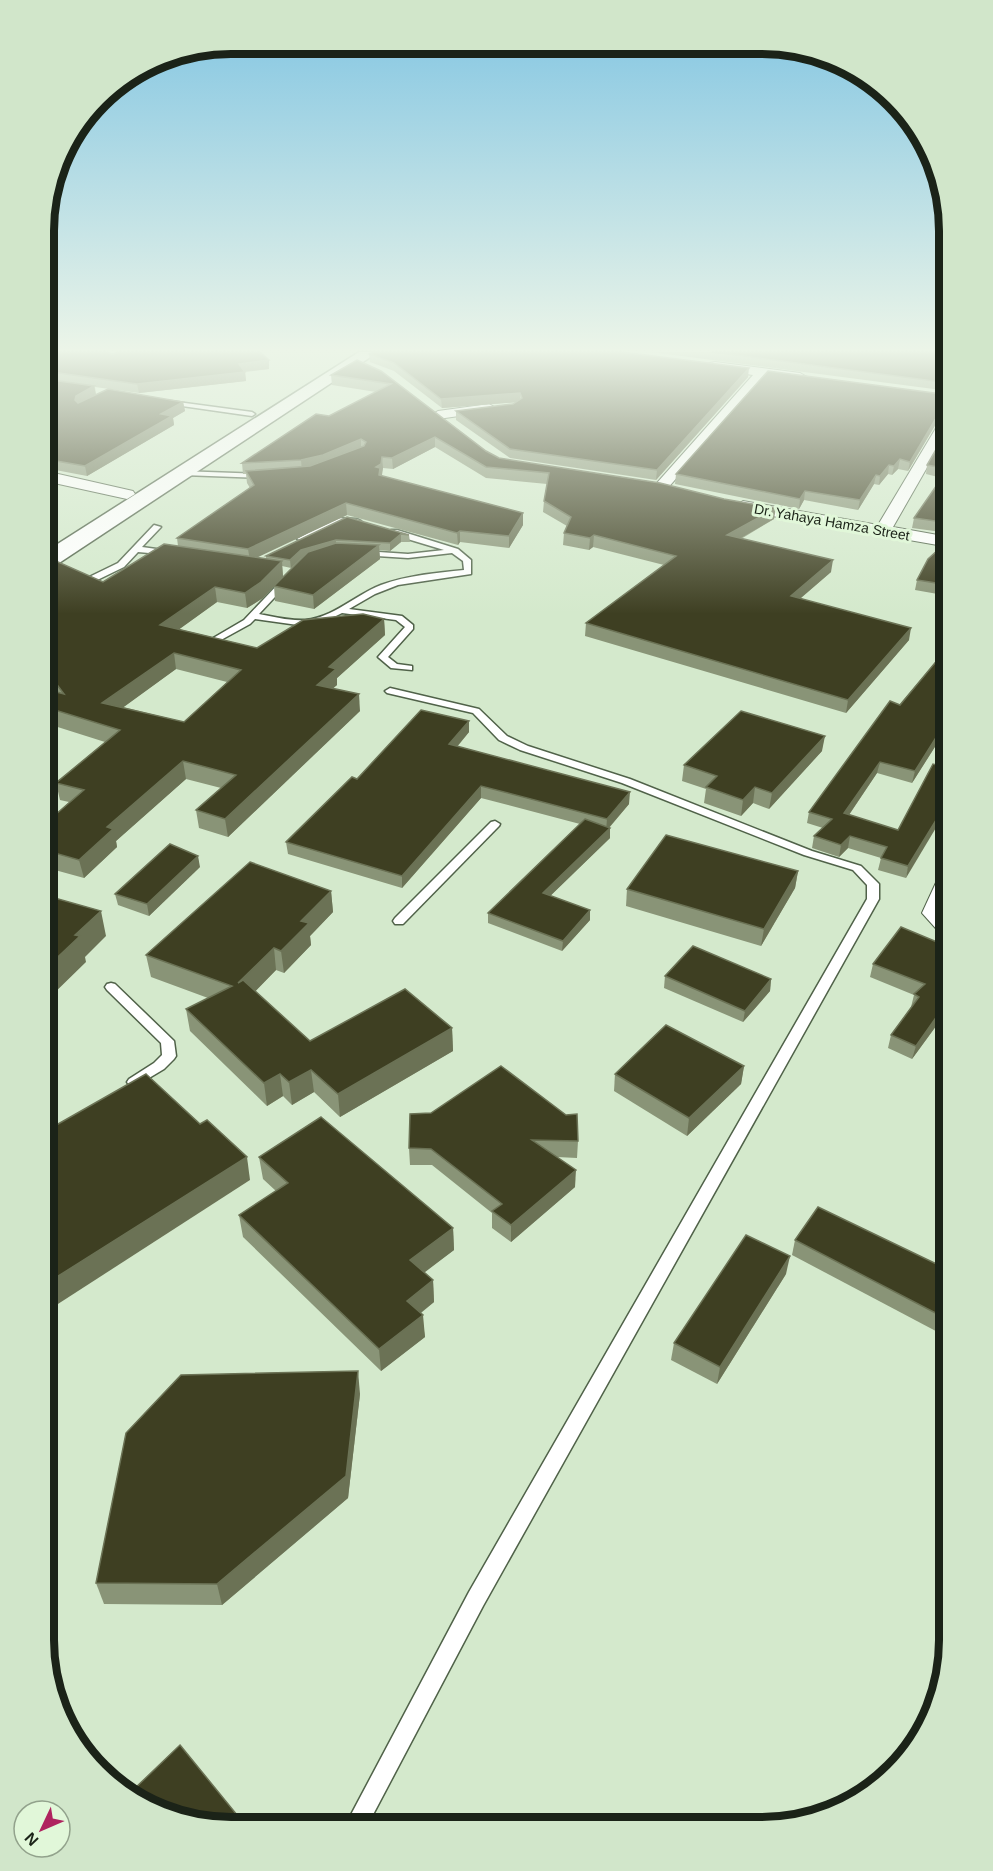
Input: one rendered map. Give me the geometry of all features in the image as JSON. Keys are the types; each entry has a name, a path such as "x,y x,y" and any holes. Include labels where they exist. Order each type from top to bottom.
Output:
{"main road":[{"path":"54,539 212,439"},
{"path":"54,556 236,439"}],"street":[{"path":"680,492 655,486 699,439"},
{"path":"883,531 937,439"},
{"path":"54,478 127,494"},
{"name":"Dr. Yahaya Hamza Street","path":"723,503 939,540"}],"lane":[{"path":"183,473 273,476"},
{"path":"290,545 338,520 362,522"},
{"path":"86,582 121,565 157,527"},
{"path":"254,616 303,623 331,616 372,591 402,582 468,572 467,560 455,551 382,528"},
{"path":"137,549 183,555"},
{"path":"354,552 408,556 455,551"},
{"path":"207,644 254,616 293,573"},
{"path":"340,610 399,618 405,621 410,627 383,657 394,666 408,668"},
{"path":"361,1817 476,1599 873,899 873,884 857,868 808,854 626,781 524,748 503,738 476,711 390,691"},
{"path":"399,921 495,824"},
{"path":"111,987 167,1041 169,1056 159,1066 121,1091"}],"building":[{"path":"54,439 131,439 85,466 54,461"},
{"path":"278,439 360,439 323,455 301,460 242,463"},
{"path":"362,439 430,439 392,458 382,457 381,464 376,467 380,468 379,475 523,513 509,536 460,531 457,533 346,503 248,549 177,538 254,485 246,471 310,466 364,446 366,442"},
{"path":"439,439 471,439 499,458 660,483 724,499 776,508 727,535 833,560 791,596 911,628 848,700 586,623 676,556 594,535 590,538 564,533 571,517 544,501 549,473 486,467"},
{"path":"496,439 685,439 657,470 510,449"},
{"path":"707,439 923,439 910,462 900,459 894,466 889,465 880,476 876,475 860,500 805,491 800,499 676,474"},
{"path":"939,444 939,467 927,465"},
{"path":"939,482 939,522 914,518"},
{"path":"347,517 409,535 401,534 390,543 336,540 301,550 290,560 266,556"},
{"path":"336,543 379,545 313,595 274,586 308,552"},
{"path":"164,544 282,561 261,582 245,593 215,587 160,625 257,648 303,620 363,614 384,619 329,667 336,669 317,685 359,694 225,819 196,810 236,775 183,761 107,827 113,829 79,860 54,853 54,816 84,790 56,783 120,730 54,710 54,691 64,694 54,681 54,562 103,582","holes":["174,653 241,670 184,722 102,703"]},
{"path":"939,549 939,583 917,580 928,559"},
{"path":"939,658 939,733 915,771 880,762 844,813 898,830 933,764 939,766 939,815 908,866 881,858 887,847 850,836 841,845 814,836 832,819 809,812 890,701 900,705"},
{"path":"421,710 469,721 449,744 630,792 607,819 481,786 402,876 286,842 352,777 357,779"},
{"path":"741,711 825,736 772,793 755,787 743,800 706,787 717,776 684,765"},
{"path":"585,819 610,828 543,893 590,910 563,941 488,913"},
{"path":"666,835 798,871 764,929 627,889"},
{"path":"170,844 198,856 147,904 115,894"},
{"path":"250,862 331,891 301,921 309,923 281,951 274,948 238,983 243,980 310,1041 405,989 452,1028 338,1094 311,1070 289,1082 280,1074 264,1083 186,1009 232,986 146,955"},
{"path":"54,898 101,911 75,935 80,936 54,961"},
{"path":"901,927 939,943 939,1013 916,1046 891,1035 919,997 914,994 925,984 873,964"},
{"path":"693,946 771,979 745,1011 665,976"},
{"path":"666,1025 744,1066 689,1118 615,1074"},
{"path":"501,1066 566,1115 577,1114 578,1141 532,1140 576,1170 511,1225 492,1211 502,1204 431,1149 409,1148 410,1114 431,1113"},
{"path":"146,1074 200,1124 207,1120 247,1157 54,1279 54,1126"},
{"path":"321,1117 453,1228 410,1260 433,1280 407,1301 423,1315 379,1349 239,1215 288,1183 259,1157"},
{"path":"818,1207 939,1265 939,1315 795,1240"},
{"path":"746,1235 790,1256 720,1367 674,1343"},
{"path":"358,1371 346,1476 217,1584 96,1583 126,1433 181,1375"},
{"path":"180,1745 239,1817 185,1811 163,1804 135,1788"}]}
